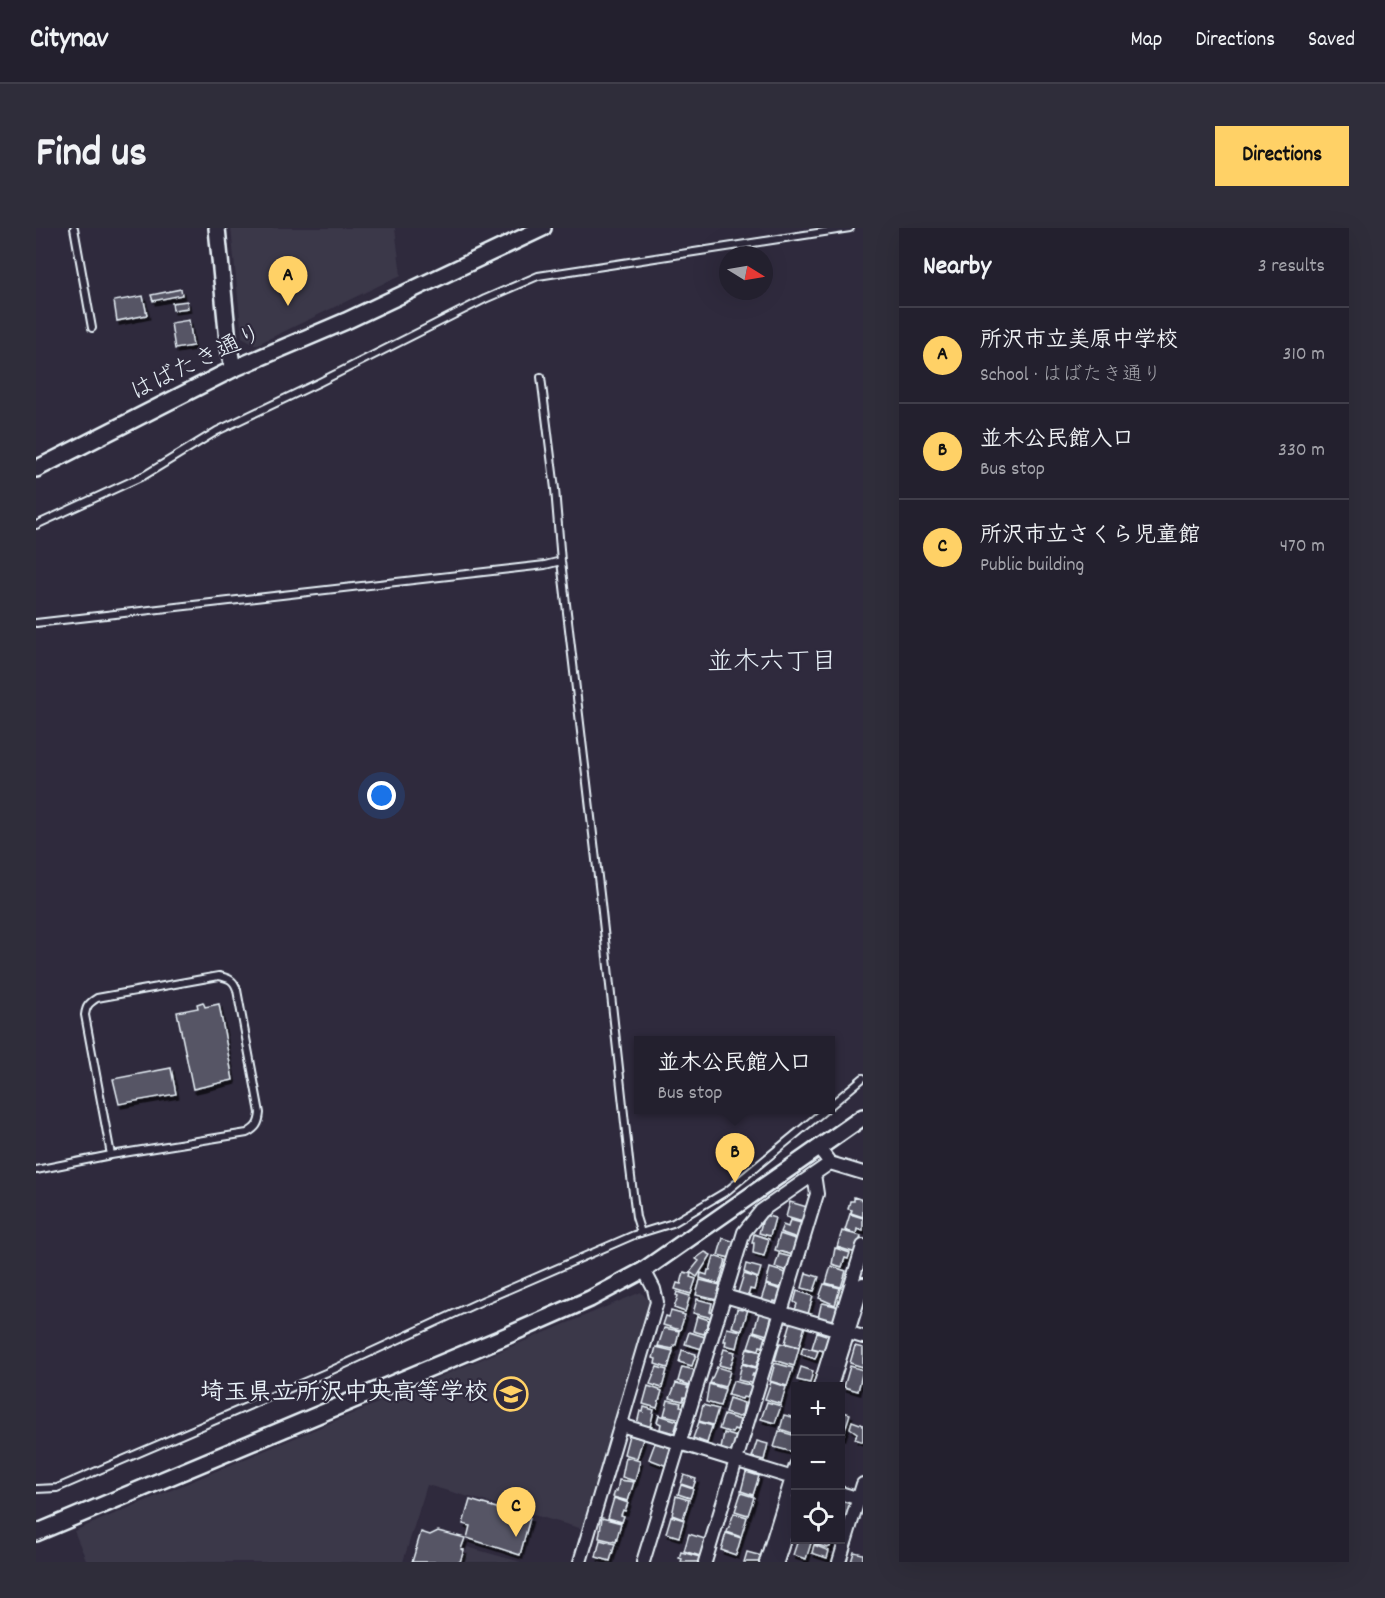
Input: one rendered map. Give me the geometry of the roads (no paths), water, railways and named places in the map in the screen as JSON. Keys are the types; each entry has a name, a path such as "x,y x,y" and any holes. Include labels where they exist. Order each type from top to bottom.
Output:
{"street":[{"path":"217,228 228,341 233,369"},
{"name":"はばたき通り","path":"36,469 233,369 346,321 543,228"},
{"path":"36,1533 590,1299 644,1270 863,1117"},
{"path":"819,1148 830,1163 863,1173"},
{"path":"642,1562 740,1244 749,1224 761,1210 830,1163"},
{"path":"705,1562 817,1194 814,1174"},
{"path":"832,1382 863,1246"},
{"path":"580,1562 657,1302 654,1289 644,1270"},
{"path":"822,1382 863,1284"},
{"path":"725,1296 863,1337"},
{"path":"621,1425 736,1460 791,1473"},
{"path":"766,1562 791,1483"},
{"path":"839,1562 861,1499 863,1484"},
{"path":"845,1494 861,1499"},
{"path":"777,1562 791,1516"}],"lane":[{"path":"74,228 92,328"},
{"path":"36,525 145,475 217,431 485,299 538,276 850,228"},
{"path":"541,377 630,1169 636,1217 641,1233"},
{"path":"36,623 545,565 561,561"},
{"path":"36,1170 111,1155 247,1133 255,1129 260,1122 260,1113 237,990 235,982 228,977 219,976 97,998 86,1008 85,1016 111,1155"},
{"path":"835,1102 863,1078"},
{"path":"36,1489 57,1488 641,1233 673,1223 727,1191 820,1114"}],"place":[{"name":"所沢市立美原中学校","path":"288,306"},
{"name":"並木公民館入口","path":"735,1183"},
{"name":"埼玉県立所沢中央高等学校","path":"511,1394"},
{"name":"所沢市立さくら児童館","path":"516,1537"}],"district":[{"name":"並木六丁目","path":"772,663"}]}
